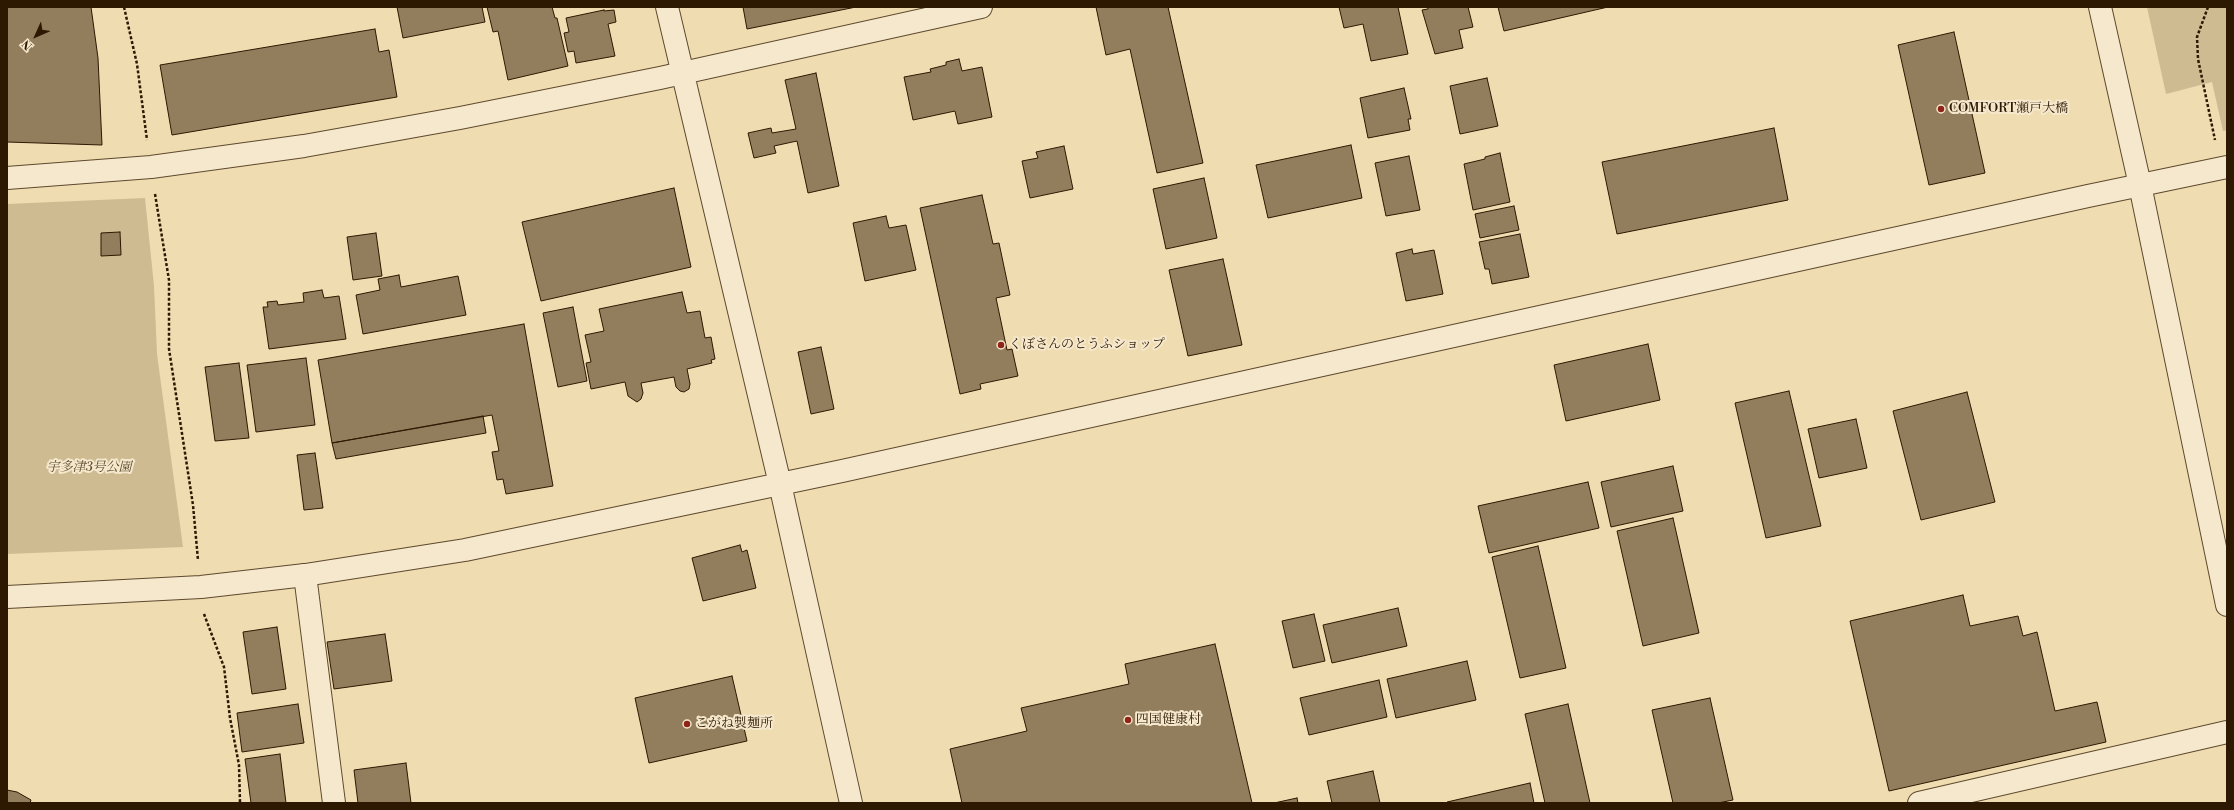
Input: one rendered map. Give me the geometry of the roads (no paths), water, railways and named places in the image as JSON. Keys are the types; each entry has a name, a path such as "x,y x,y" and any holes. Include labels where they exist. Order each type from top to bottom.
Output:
{"street":[{"path":"666,7 780,484 851,803"},
{"path":"7,178 151,167 304,146 468,117 981,7"},
{"path":"2100,7 2140,185 2227,605"},
{"path":"7,597 201,587 305,575 465,550 780,484 2227,167"},
{"path":"305,575 334,803"},
{"path":"1918,803 2227,732"}],"place":[{"name":"COMFORT瀬戸大橋","path":"1941,109"},
{"name":"くぼさんのとうふショップ","path":"1001,345"},
{"name":"四国健康村","path":"1128,720"},
{"name":"こがね製麺所","path":"687,724"}],"park label":[{"name":"宇多津3号公園","path":"89,468"}]}
